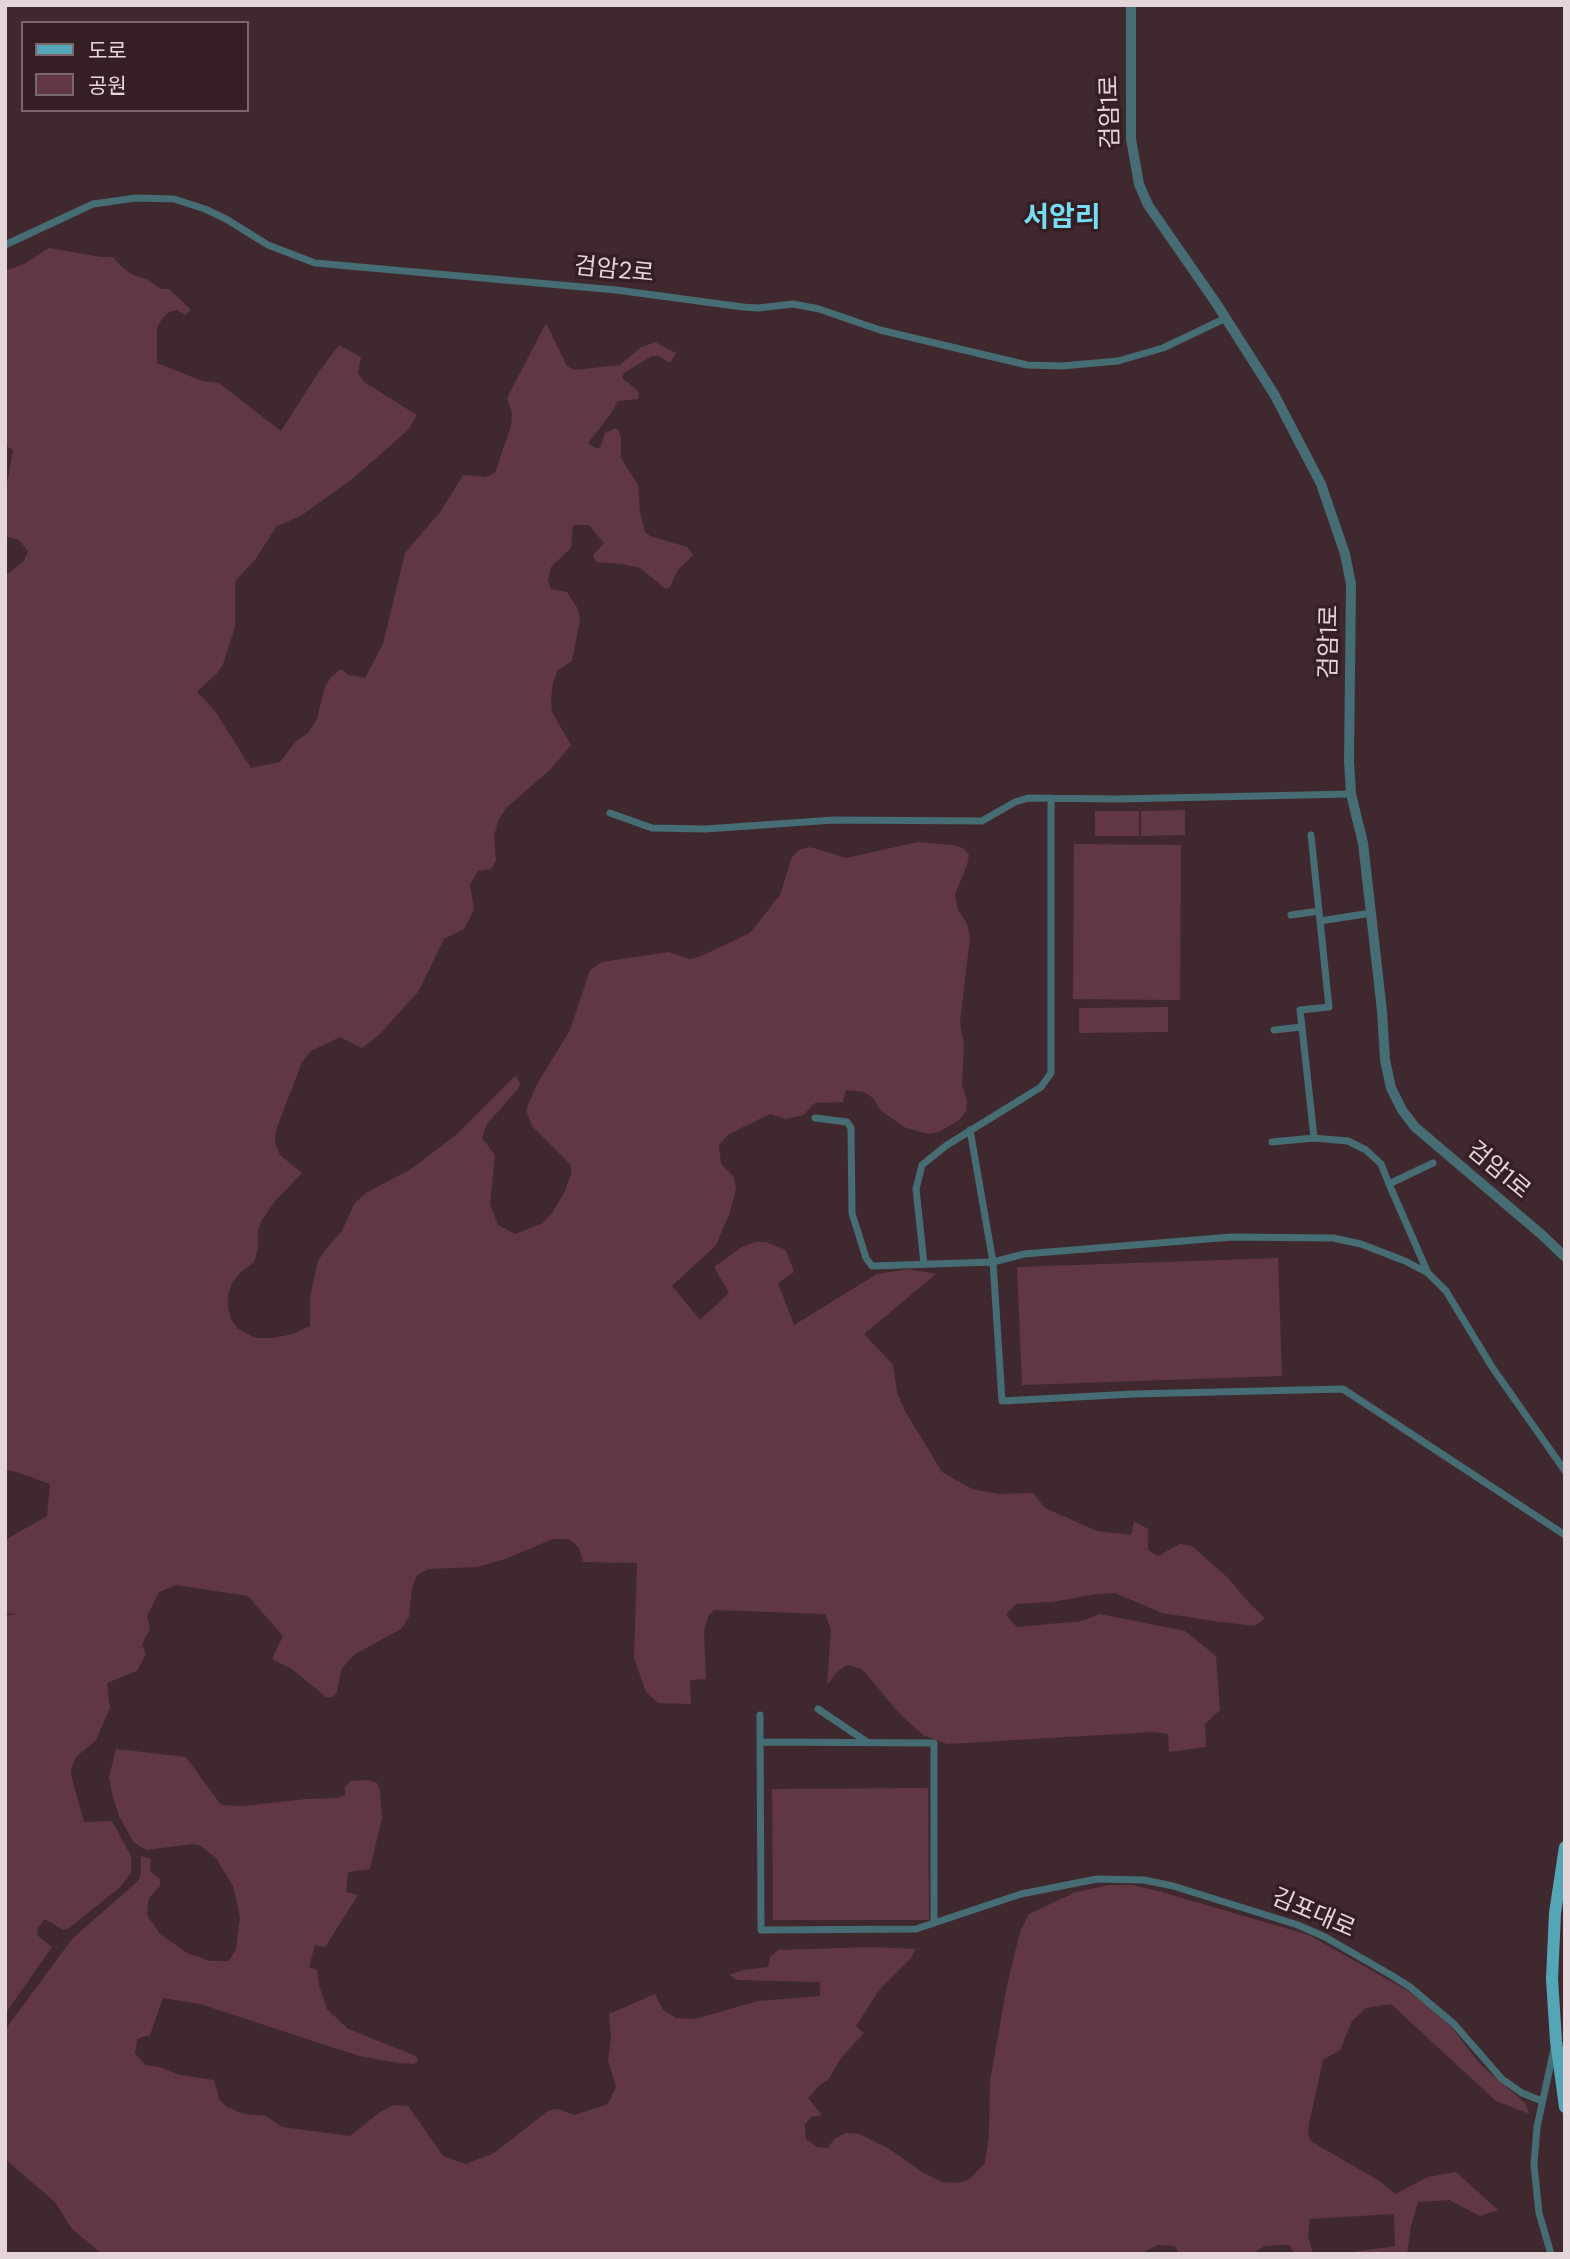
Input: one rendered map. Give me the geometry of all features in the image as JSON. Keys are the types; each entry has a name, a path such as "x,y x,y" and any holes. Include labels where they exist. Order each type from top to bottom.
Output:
{"main road":[{"path":"1565,1847 1553,1945 1556,2041 1565,2107"}],"street":[{"name":"검암1로","path":"1131,5 1131,139 1139,184 1149,205 1275,394 1321,484 1345,554 1351,584 1351,794 1363,843 1385,1060 1391,1088 1402,1110 1415,1127 1565,1257"},
{"name":"검암2로","path":"5,245 93,205 136,198 174,200 205,209 268,245 315,262 616,290 743,307 793,304 819,309 880,330 1027,365 1062,366 1118,361 1171,345 1226,318"},
{"path":"610,813 652,828 705,829 834,820 982,821 1015,802 1028,798 1176,799 1351,794"},
{"path":"924,1264 916,1189 922,1165 932,1155 970,1130 1041,1087 1051,1073 1051,798"},
{"path":"1311,835 1329,1007 1300,1010 1314,1138"},
{"path":"1291,915 1319,912"},
{"path":"1320,921 1371,914"},
{"path":"1274,1030 1302,1027"},
{"path":"815,1118 847,1122 851,1128 852,1213 866,1258 872,1266 883,1268 992,1262 1024,1254 1232,1237 1333,1238 1361,1244 1405,1261 1428,1273 1446,1291 1492,1367 1565,1471"},
{"path":"970,1130 992,1262 1002,1401 1133,1394 1343,1389 1565,1535"},
{"path":"1272,1142 1314,1138 1349,1141 1366,1150 1381,1164 1428,1273"},
{"path":"1389,1184 1433,1163"},
{"path":"818,1709 867,1742"},
{"path":"760,1715 760,1742 934,1743 934,1923"},
{"name":"김포대로","path":"760,1742 761,1930 916,1929 1021,1894 1097,1879 1144,1880 1173,1886 1298,1925 1325,1937 1410,1987 1454,2024 1502,2079 1522,2093 1542,2101"},
{"path":"1551,2254 1535,2190 1534,2165 1542,2101 1556,2041"}],"green space":[{"path":"49,248 113,257 131,274 148,280 161,289 169,289 191,310 185,315 177,310 169,312 163,317 157,328 157,363 202,381 219,383 281,431 339,345 361,357 358,373 364,382 417,415 408,430 351,480 302,515 276,527 255,560 235,581 235,627 223,664 197,692 215,711 251,768 280,762 296,741 308,733 317,719 325,687 331,677 341,669 349,675 365,678 383,644 405,553 441,511 463,475 485,477 495,473 511,426 512,413 507,398 546,323 567,366 574,370 620,365 641,347 655,342 676,353 670,363 658,356 652,356 624,373 622,378 637,390 638,399 618,401 588,443 600,448 605,433 617,428 621,437 621,458 638,485 645,532 687,547 693,555 677,571 670,587 666,589 640,568 596,562 593,555 604,543 589,525 573,525 571,548 551,567 548,581 551,589 567,592 578,609 580,620 572,661 558,670 551,699 552,712 571,745 550,770 506,808 498,821 494,836 496,861 491,869 478,871 470,885 474,910 464,929 444,939 418,992 379,1035 362,1048 340,1037 311,1051 302,1062 276,1130 275,1142 280,1155 302,1173 275,1201 262,1220 254,1262 232,1283 228,1295 228,1309 238,1329 256,1338 272,1338 293,1334 310,1326 310,1297 318,1261 342,1231 354,1204 366,1193 411,1169 456,1135 516,1075 520,1084 518,1089 487,1124 482,1138 495,1155 490,1204 498,1225 515,1234 541,1224 552,1213 565,1191 571,1165 532,1126 526,1110 536,1086 570,1030 590,970 602,962 668,952 690,959 750,933 780,895 792,857 799,850 810,847 846,858 918,842 963,848 969,855 955,895 958,910 967,924 970,938 960,1022 964,1044 962,1085 967,1100 966,1111 959,1120 939,1132 929,1134 906,1128 881,1111 873,1098 864,1092 846,1090 843,1102 815,1103 803,1115 786,1119 770,1114 729,1134 719,1145 721,1164 734,1177 736,1189 730,1212 716,1245 672,1286 700,1320 729,1293 714,1267 742,1247 755,1242 766,1242 786,1250 794,1272 778,1283 794,1325 877,1274 908,1269 936,1274 864,1334 893,1365 897,1393 905,1411 942,1472 972,1489 999,1494 1033,1493 1045,1508 1097,1531 1131,1535 1134,1521 1148,1529 1148,1550 1158,1556 1180,1544 1192,1546 1228,1578 1265,1618 1255,1626 1162,1613 1115,1593 1016,1604 1006,1615 1017,1627 1082,1621 1100,1614 1185,1631 1216,1656 1220,1710 1205,1724 1206,1747 1169,1752 1168,1734 1154,1732 947,1744 923,1735 899,1713 862,1669 847,1665 836,1673 827,1685 831,1629 825,1614 714,1610 708,1617 704,1631 706,1679 690,1680 691,1704 658,1703 646,1692 634,1658 637,1563 583,1562 579,1548 569,1539 553,1539 505,1559 477,1567 429,1569 417,1575 412,1588 409,1617 401,1629 355,1654 348,1661 341,1670 337,1692 333,1697 326,1697 292,1669 272,1659 283,1636 248,1596 176,1585 159,1592 147,1616 150,1628 142,1645 146,1654 137,1671 107,1683 110,1708 96,1740 76,1757 71,1768 84,1822 112,1821 131,1856 131,1873 119,1888 69,1928 63,1930 45,1919 37,1929 38,1936 52,1947 5,2014 5,1616 16,1614 5,1613 5,1540 47,1516 50,1484 5,1470 5,576 24,561 28,551 19,540 5,536 5,495 13,450 5,445 5,271 24,264"},
{"path":"1185,810 1185,835 1141,836 1141,811"},
{"path":"1095,811 1139,811 1139,836 1095,836"},
{"path":"1074,844 1181,845 1180,1000 1073,999"},
{"path":"1168,1007 1168,1032 1079,1033 1079,1008"},
{"path":"1278,1258 1282,1376 1022,1385 1017,1267"},
{"path":"116,1749 186,1757 221,1805 244,1806 337,1798 345,1795 345,1787 351,1781 368,1780 377,1783 382,1818 370,1869 348,1872 346,1892 358,1895 325,1947 315,1945 309,1967 317,1970 327,2009 348,2029 416,2056 418,2061 414,2064 399,2063 359,2056 200,2004 163,1998 150,2035 137,2039 135,2053 145,2065 160,2067 180,2075 214,2080 219,2099 227,2107 244,2114 266,2116 282,2127 350,2136 393,2105 408,2106 443,2156 466,2164 494,2153 548,2111 558,2109 574,2115 608,2104 616,2087 608,2060 611,2039 609,2014 655,1994 663,2010 676,2018 695,2019 758,2001 820,1996 820,1982 738,1980 729,1975 768,1967 770,1957 778,1950 872,1947 915,1949 911,1958 880,1989 856,2026 864,2033 841,2058 829,2079 808,2098 822,2115 811,2117 805,2124 806,2139 817,2147 828,2148 834,2139 846,2133 859,2134 888,2148 922,2172 942,2182 958,2183 970,2179 985,2163 989,2134 990,2081 1007,1985 1020,1932 1029,1914 1076,1892 1109,1885 1132,1885 1158,1891 1309,1935 1408,1991 1434,2010 1481,2065 1525,2103 1530,2114 1496,2101 1391,2004 1366,2008 1352,2021 1340,2050 1323,2060 1309,2124 1308,2135 1312,2142 1378,2180 1395,2194 1428,2177 1456,2172 1498,2210 1480,2216 1449,2200 1418,2202 1407,2254 1339,2254 1395,2246 1394,2214 1310,2219 1308,2236 1313,2254 1295,2254 1289,2245 1278,2245 1265,2246 1251,2254 1179,2254 1175,2246 1158,2245 1140,2254 102,2254 72,2229 55,2202 5,2159 5,2030 72,1939 138,1881 141,1856 151,1859 150,1871 160,1879 160,1886 149,1898 147,1915 160,1934 187,1953 210,1961 229,1961 236,1949 240,1917 233,1886 216,1858 201,1846 192,1844 147,1850 134,1843 119,1816 112,1794 109,1777"},
{"path":"928,1788 929,1920 773,1920 772,1789"}],"district":[{"name":"서암리","path":"1062,219"}]}
